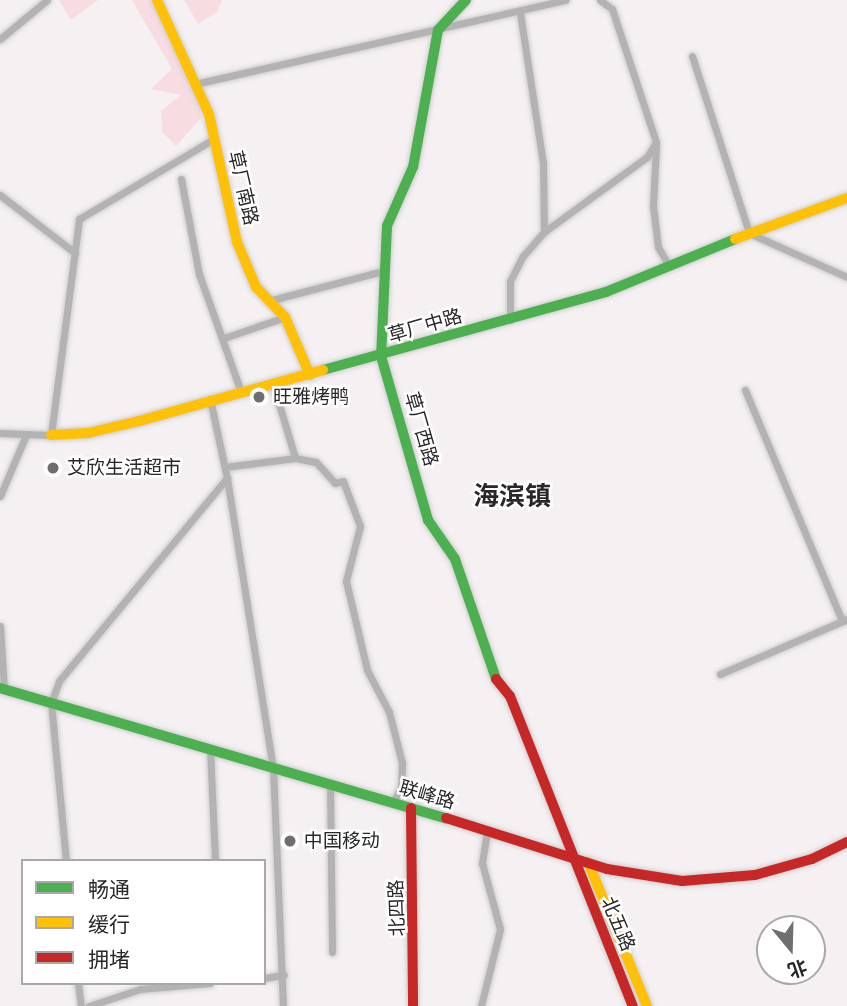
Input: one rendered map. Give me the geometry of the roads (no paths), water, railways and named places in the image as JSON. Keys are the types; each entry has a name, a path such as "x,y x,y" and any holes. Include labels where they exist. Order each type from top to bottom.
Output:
{"main road":[{"name":"草厂南路","path":"157,0 195,84 214,139 237,242 265,302 285,317 310,375"},
{"path":"438,30 466,0"},
{"name":"草厂西路","path":"438,30 413,167 387,226 382,271 381,356 428,520 455,559 496,679 510,696 572,855"},
{"name":"草厂中路","path":"51,435 88,433 209,398 381,356 606,292 668,264 847,198"},
{"name":"联峰路","path":"2,688 572,855 588,862 682,881 754,875 811,859 847,842"},
{"name":"北四路","path":"411,808 413,1006"},
{"name":"北五路","path":"572,855 633,1006"},
{"name":"北五路","path":"588,862 647,1006"}],"street":[{"path":"0,39 47,0"},
{"path":"195,84 520,13 566,0"},
{"path":"600,0 612,9 656,142 653,206 659,247 668,264"},
{"path":"520,13 543,163 544,232"},
{"path":"692,56 749,233 847,277"},
{"path":"51,435 79,219 214,139"},
{"path":"510,320 510,281 544,232 647,157 656,142"},
{"path":"181,179 198,274 216,330 224,338 241,392"},
{"path":"0,195 75,253"},
{"path":"265,302 382,271"},
{"path":"224,338 285,317"},
{"path":"273,384 295,458"},
{"path":"720,674 845,620 745,390"},
{"path":"209,398 227,478 273,768 284,975 283,1006"},
{"name":"草厂中路","path":"0,433 51,435"},
{"path":"0,496 26,435"},
{"path":"225,467 295,458 316,462 335,483 343,481 360,526 346,581 367,670 389,712 402,763 401,787 393,803"},
{"path":"66,859 51,703 59,681 227,478"},
{"path":"0,626 2,688"},
{"path":"210,749 215,859"},
{"path":"330,785 332,952"},
{"path":"481,1006 500,929 482,863 487,831"},
{"path":"266,978 284,975"},
{"path":"78,985 81,1006"},
{"path":"89,1006 140,989 187,985"}],"place":[{"name":"旺雅烤鸭","path":"259,397"},
{"name":"艾欣生活超市","path":"53,468"},
{"name":"中国移动","path":"290,841"}],"district":[{"name":"海滨镇","path":"512,497"}]}
